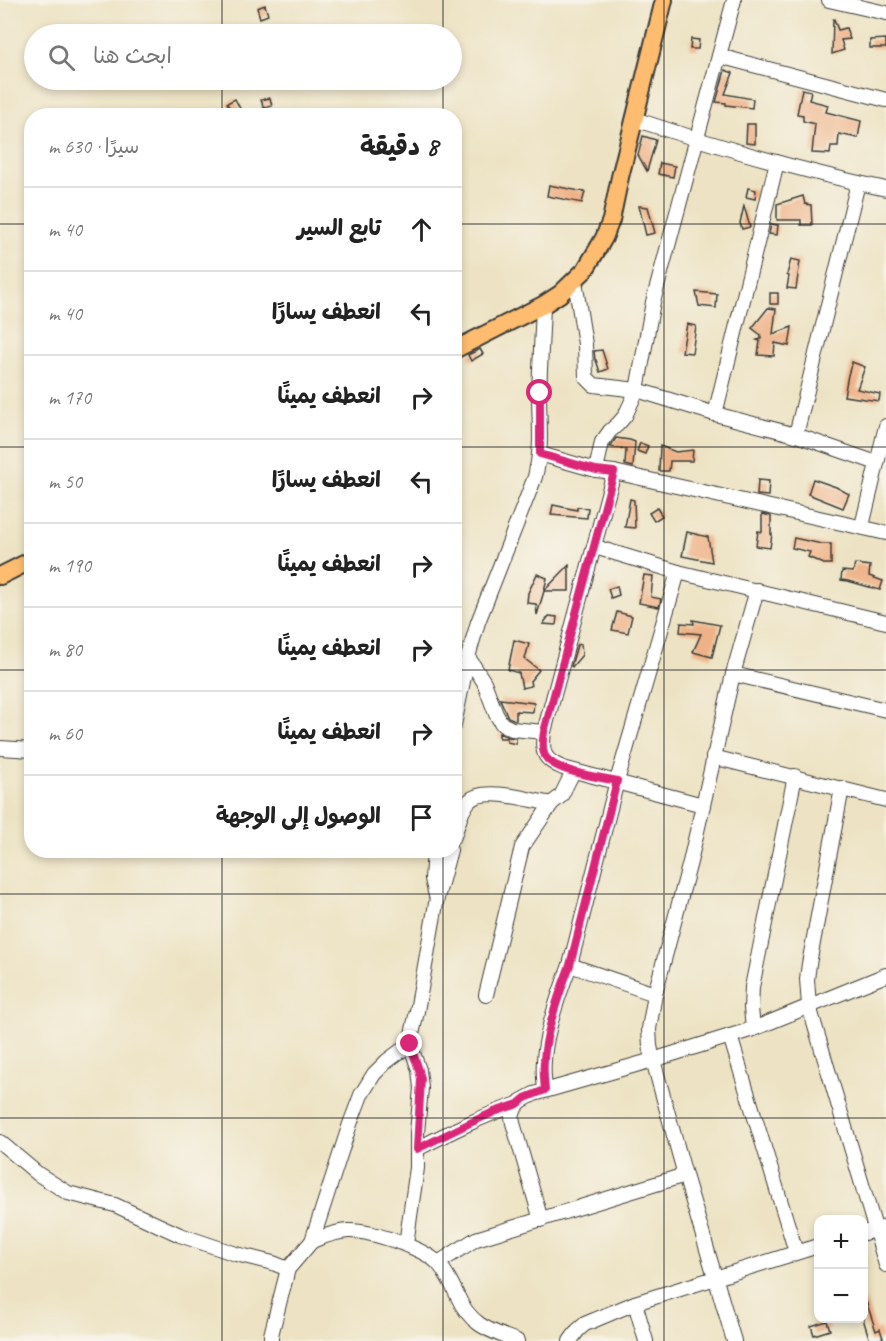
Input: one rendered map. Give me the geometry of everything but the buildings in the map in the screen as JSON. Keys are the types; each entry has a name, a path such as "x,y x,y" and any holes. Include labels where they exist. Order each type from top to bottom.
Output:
{"main road":[{"path":"462,346 560,294 575,281 593,257 608,229 633,119 664,0"},
{"path":"0,576 24,564"}],"street":[{"path":"596,470 602,442 625,416 637,390 653,302 734,0"},
{"path":"829,0 886,13"},
{"path":"719,56 886,100"},
{"path":"633,119 696,140 886,189"},
{"path":"715,414 777,162"},
{"path":"796,435 858,183"},
{"path":"575,281 585,344 586,376 594,385 637,390 715,414 796,435 877,463"},
{"path":"462,686 468,657 485,602 535,477 540,454 543,305"},
{"path":"862,526 886,426"},
{"path":"540,454 596,470 614,472 886,533"},
{"path":"614,472 544,732 543,750 546,757 554,764 573,772 617,781 703,805"},
{"path":"595,547 678,572 886,622"},
{"path":"545,1090 543,1071 545,1048 570,965 617,781 678,572"},
{"path":"734,1341 653,1060 649,1029 655,994 680,904 733,674 756,590"},
{"path":"468,657 484,682 502,724 512,729 544,732"},
{"path":"733,674 886,710"},
{"path":"0,748 24,750"},
{"path":"713,757 886,800"},
{"path":"486,995 522,847 552,803 561,796 573,772"},
{"path":"753,1029 752,987 795,776"},
{"path":"842,788 809,964 807,979 809,1006 886,1264"},
{"path":"462,814 467,803 479,795 489,794 552,803"},
{"path":"433,858 432,879 437,898"},
{"path":"406,1244 417,1168 421,1079 410,1044 437,898 448,858"},
{"path":"570,965 655,994"},
{"path":"541,1220 513,1123 513,1112 525,1098 545,1090 753,1029 886,975"},
{"path":"730,1036 796,1252"},
{"path":"269,1339 288,1269 312,1241 361,1095 374,1074 410,1044"},
{"path":"417,1149 479,1118 518,1104"},
{"path":"0,1142 38,1174 68,1193 115,1205 180,1235 288,1269"},
{"path":"438,1263 476,1239 685,1175"},
{"path":"312,1241 335,1232 351,1231 406,1244 425,1253 438,1263 482,1335 516,1341"},
{"path":"570,1341 585,1324 635,1303 814,1247"},
{"path":"635,1303 646,1341"}],"route":[{"path":"410,1044 421,1079 417,1149 545,1090 543,1071 545,1048 570,965 617,781 563,768 549,761 543,750 544,732 614,472 596,470 540,454 540,393"}]}
